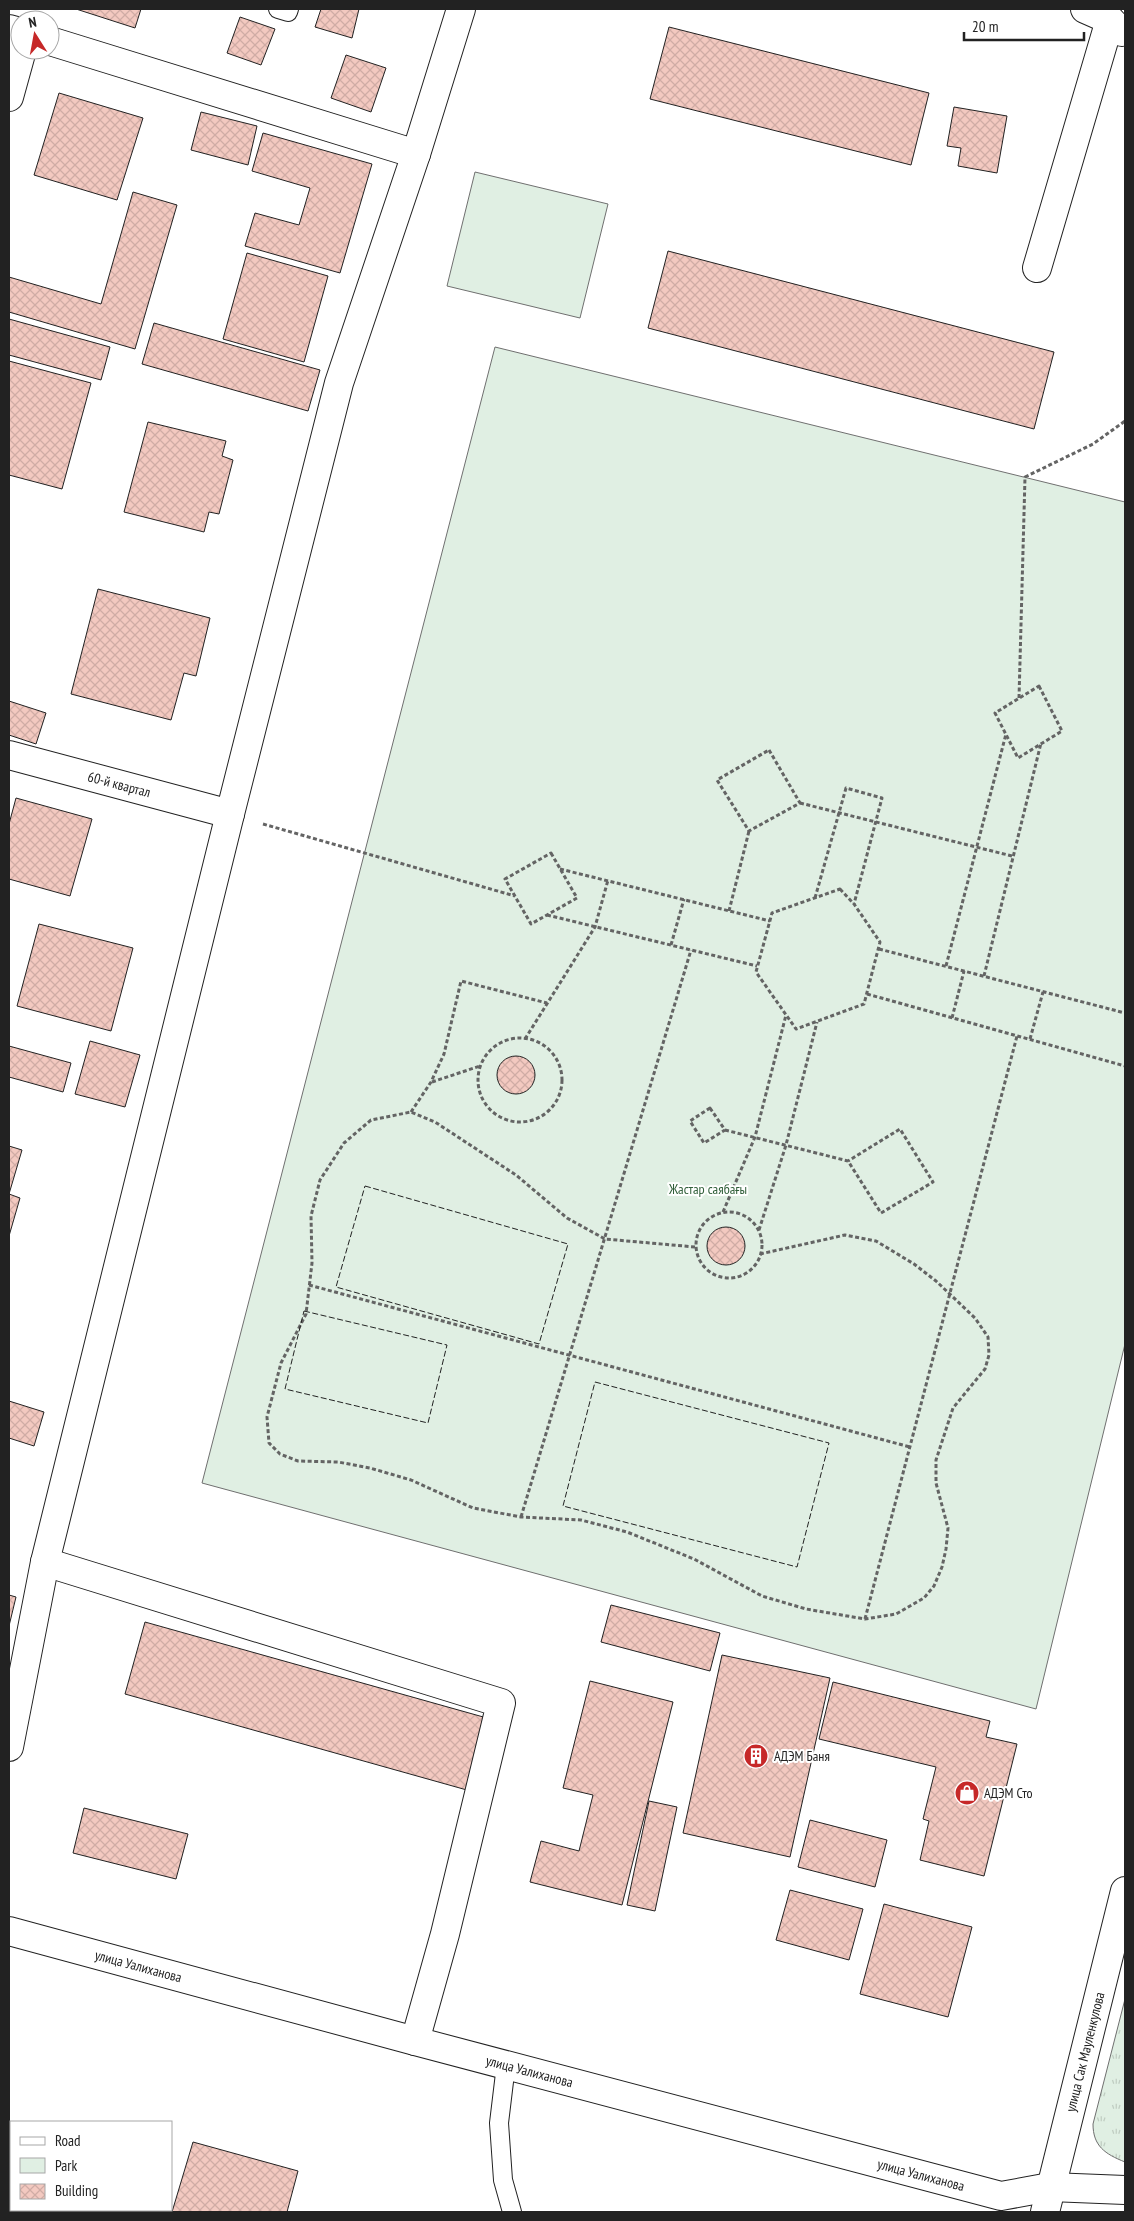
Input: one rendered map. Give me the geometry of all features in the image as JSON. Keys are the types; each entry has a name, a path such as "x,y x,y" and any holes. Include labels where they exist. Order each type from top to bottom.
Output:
{"street":[{"path":"9,1747 45,1562 339,383 416,154 461,9"},
{"path":"1037,268 1118,28 1085,9"},
{"path":"60,44 416,154"},
{"path":"9,97 19,60"},
{"name":"60-й квартал","path":"9,755 230,814"},
{"path":"45,1562 501,1703 445,1934 415,2041"},
{"name":"улица Сак Мауленкулова","path":"1048,2200 1125,1891"},
{"name":"улица Уалиханова","path":"9,1931 1001,2196 1048,2200 1125,2190"}],"lane":[{"path":"278,9 288,12 289,9"},
{"path":"506,2065 499,2123 503,2180 512,2212"}],"path":[{"path":"1019,698 1025,477 1092,444 1125,421"},
{"path":"1039,686 1062,731 1018,758 1006,734 995,713 1039,686"},
{"path":"946,966 1006,734"},
{"path":"984,976 1041,743"},
{"path":"730,911 749,831 717,780 769,750 800,802"},
{"path":"816,898 846,788 882,798 854,904"},
{"path":"749,831 800,802 1012,856"},
{"path":"230,814 515,896"},
{"path":"551,853 577,898 531,924 515,896 505,879 551,853"},
{"path":"560,869 770,921"},
{"path":"525,1038 595,927 608,880"},
{"path":"840,889 854,904 880,942 879,949 864,1004 796,1028 756,972 772,913 816,898 840,889"},
{"path":"671,945 684,899"},
{"path":"547,915 758,966"},
{"path":"879,949 1125,1013"},
{"path":"522,1517 691,950"},
{"path":"952,1018 964,971"},
{"path":"411,1112 431,1082 444,1054 461,981 547,1003"},
{"path":"1030,1039 1043,992"},
{"path":"867,994 1125,1066"},
{"path":"723,1212 755,1137 786,1015"},
{"path":"759,1230 744,1216 734,1212 723,1212 706,1220 700,1228 696,1248 698,1258 705,1268 714,1275 725,1278 747,1273 755,1264 762,1246 759,1230 786,1145 817,1021"},
{"path":"865,1619 1017,1036"},
{"path":"525,1038 538,1043 549,1051 558,1062 562,1075 561,1089 556,1102 546,1113 534,1119 520,1122 507,1120 495,1114 485,1104 479,1092 480,1066 487,1053 498,1044 511,1039 525,1038"},
{"path":"431,1082 480,1066"},
{"path":"725,1130 704,1143 690,1121 710,1108 725,1130 848,1161 881,1213 933,1182 900,1129 848,1161"},
{"path":"696,1248 605,1239 567,1218 508,1170 435,1122 411,1112 371,1120 344,1143 320,1180 311,1216 312,1263 306,1314 281,1362 278,1372 267,1417 269,1443 280,1454 298,1461 338,1462 370,1468 411,1480 473,1508 522,1517 581,1520 627,1532 694,1560 762,1596 806,1609 865,1619 896,1614 924,1598 934,1586 942,1567 948,1528 936,1483 936,1460 953,1408 985,1369 989,1355 988,1337 974,1318 950,1294 914,1264 876,1241 845,1235 760,1254"},
{"path":"309,1285 910,1447"}],"green space":[{"path":"475,172 608,204 580,318 447,286"},
{"name":"Жастар саябағы","path":"495,347 1125,502 1125,1344 1036,1709 202,1483"},
{"path":"1125,1999 1125,2162 1106,2152 1098,2144 1093,2124"}],"building":[{"path":"76,9 141,9 135,28"},
{"path":"321,9 359,9 352,38 315,27"},
{"path":"240,17 275,29 261,65 227,53"},
{"path":"669,27 929,93 911,165 650,99"},
{"path":"346,55 386,68 371,112 331,98"},
{"path":"59,93 143,118 117,200 34,175"},
{"path":"954,107 1007,116 997,173 958,166 961,148 947,146"},
{"path":"201,112 257,126 248,165 191,150"},
{"path":"263,133 372,164 340,273 245,246 255,213 299,225 310,188 252,171"},
{"path":"133,192 177,205 135,349 9,312 9,277 101,304"},
{"path":"668,251 1054,352 1034,429 648,328"},
{"path":"247,253 328,276 304,362 223,339"},
{"path":"9,319 110,347 101,380 9,355"},
{"path":"154,323 320,370 308,411 142,364"},
{"path":"9,361 91,383 62,489 9,475"},
{"path":"148,422 226,441 222,456 233,460 219,514 209,512 204,532 124,512"},
{"path":"98,589 210,618 196,676 184,673 171,720 71,694"},
{"path":"9,701 46,713 36,744 9,735"},
{"path":"16,798 92,819 70,896 9,879 9,824"},
{"path":"39,924 133,948 111,1031 17,1006"},
{"path":"90,1041 140,1055 125,1107 75,1094"},
{"path":"9,1046 71,1063 63,1092 9,1077"},
{"path":"516,1056 530,1061 535,1075 530,1089 516,1094 502,1089 497,1075 502,1061"},
{"path":"9,1146 22,1150 9,1194"},
{"path":"9,1194 20,1198 9,1236"},
{"path":"726,1227 740,1232 745,1246 740,1260 726,1265 712,1260 707,1246 712,1232"},
{"path":"9,1401 44,1412 34,1446 9,1438"},
{"path":"9,1595 16,1597 9,1626"},
{"path":"611,1605 720,1633 710,1671 601,1642"},
{"path":"145,1622 494,1720 474,1792 125,1694"},
{"name":"АДЭМ Баня","path":"722,1655 830,1678 790,1857 683,1833"},
{"path":"590,1681 673,1702 622,1905 530,1882 541,1841 579,1851 593,1795 563,1788"},
{"name":"АДЭМ Сто","path":"833,1682 990,1721 986,1737 1017,1744 984,1876 920,1860 929,1821 923,1819 936,1767 819,1739"},
{"path":"649,1801 677,1807 655,1911 627,1905"},
{"path":"84,1808 188,1834 176,1879 73,1853"},
{"path":"810,1820 887,1840 875,1887 798,1867"},
{"path":"790,1890 863,1909 849,1960 776,1940"},
{"path":"884,1904 972,1927 948,2017 860,1994"},
{"path":"193,2142 298,2171 287,2212 172,2212"}],"fence":[{"path":"365,1186 568,1244 539,1344 336,1287 365,1186"},
{"path":"304,1311 447,1345 428,1423 285,1389 304,1311"},
{"path":"595,1382 829,1443 797,1567 563,1506 595,1382"}],"place":[{"name":"АДЭМ Баня","path":"756,1756"},
{"name":"АДЭМ Сто","path":"967,1793"}]}
